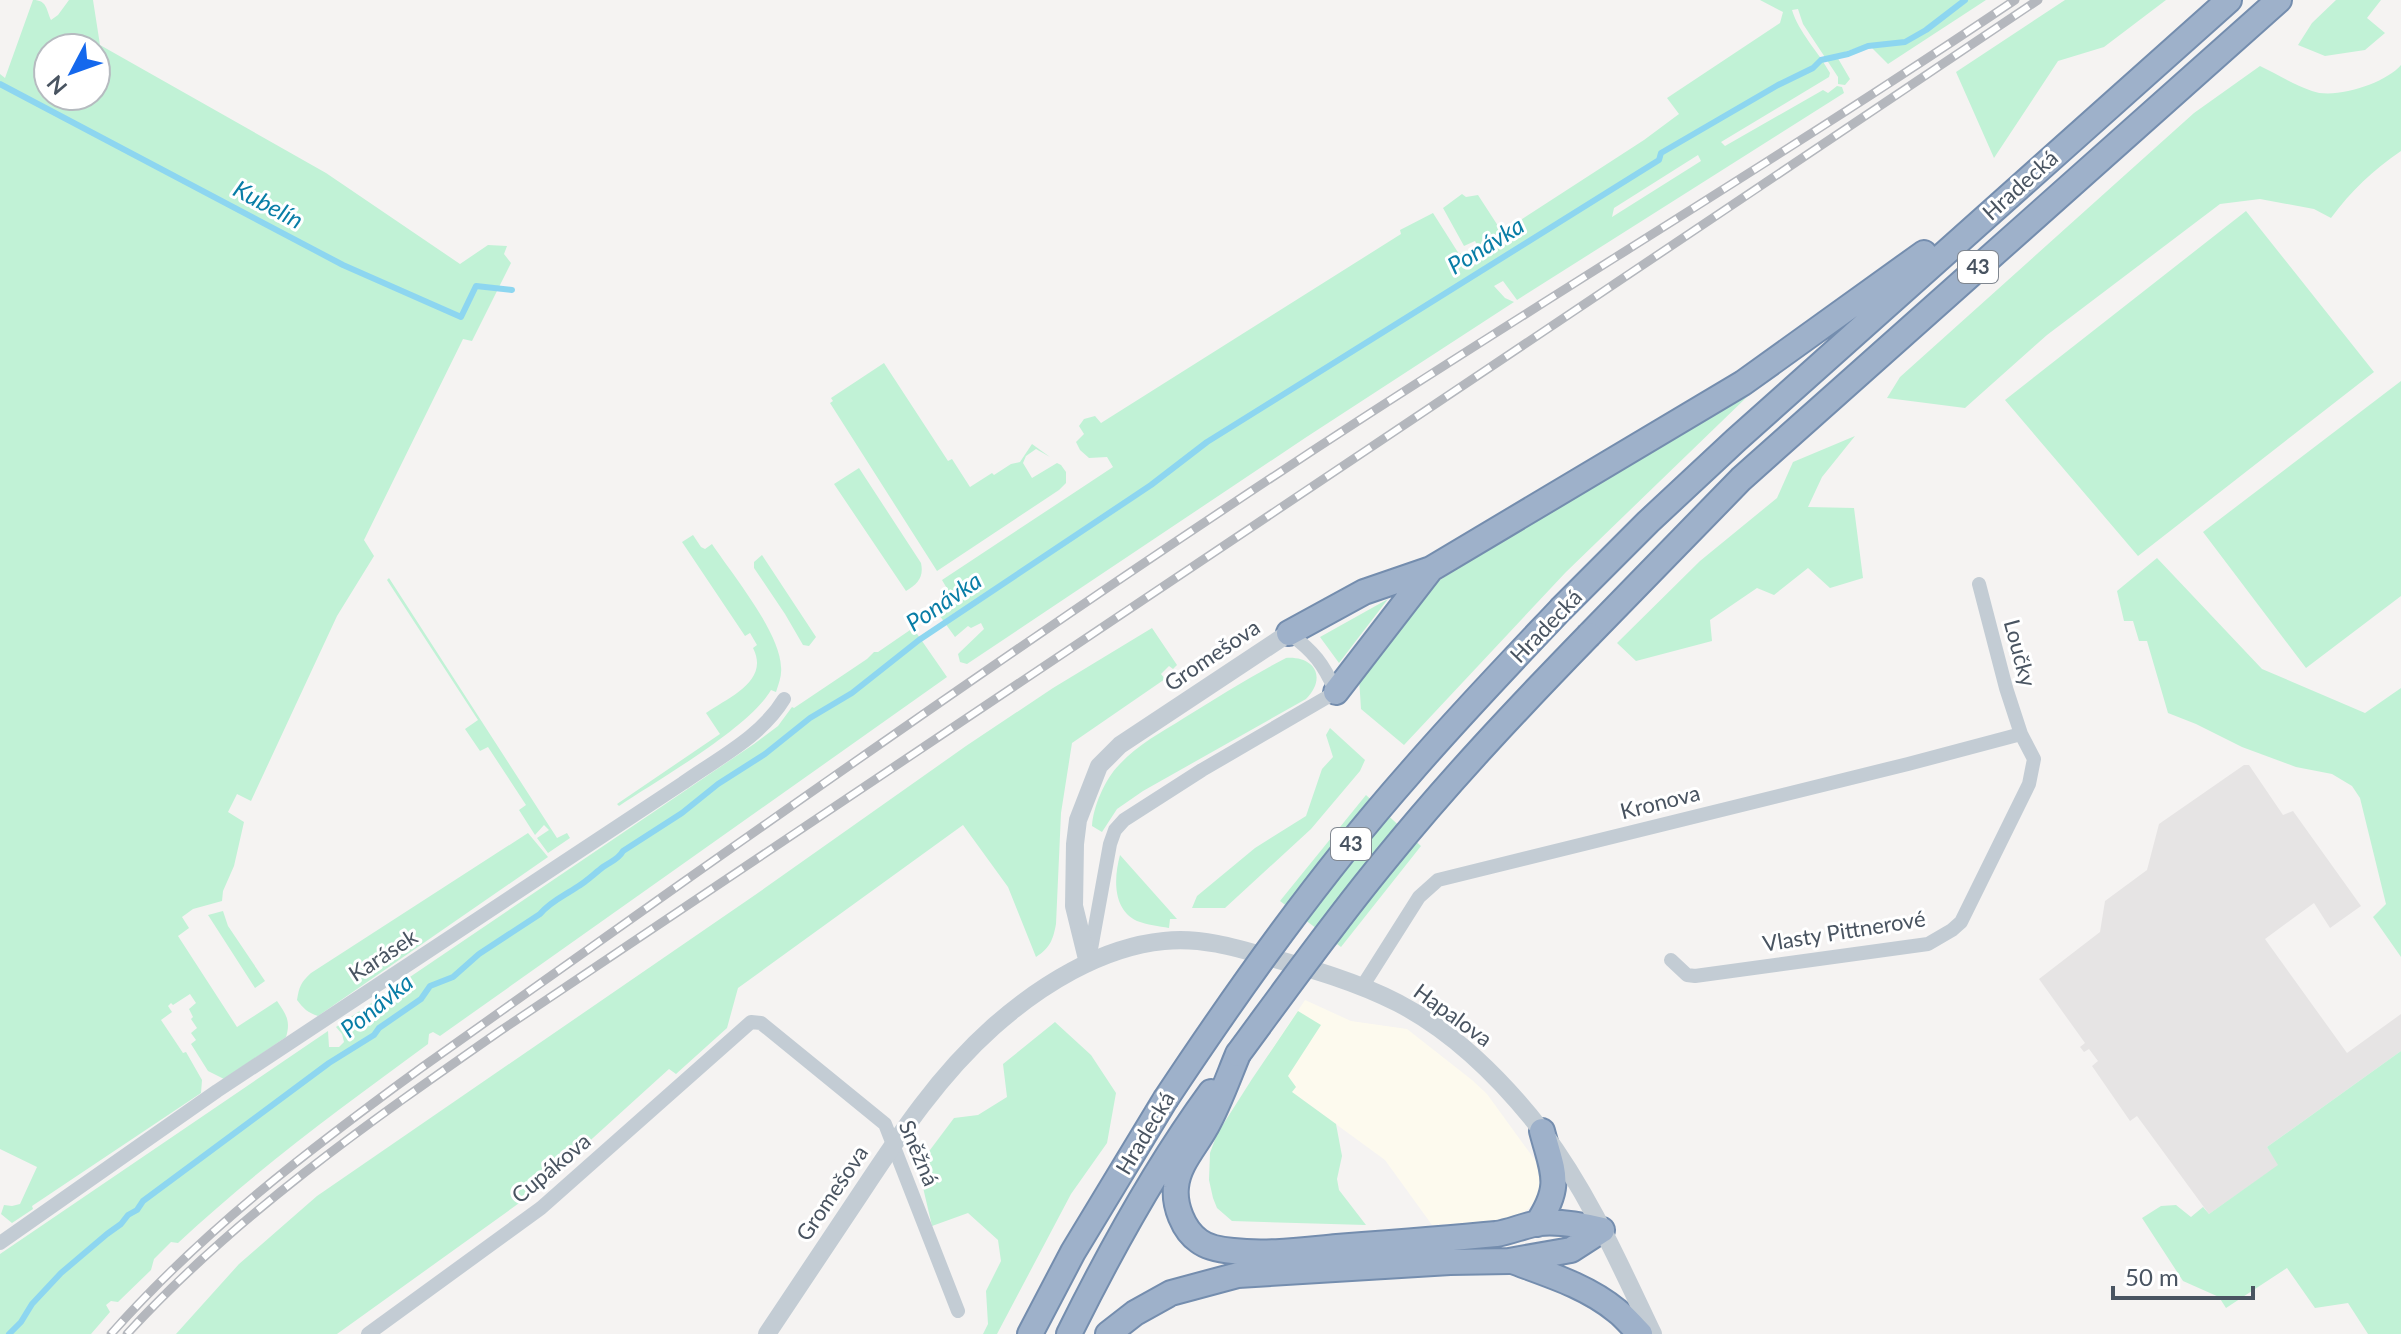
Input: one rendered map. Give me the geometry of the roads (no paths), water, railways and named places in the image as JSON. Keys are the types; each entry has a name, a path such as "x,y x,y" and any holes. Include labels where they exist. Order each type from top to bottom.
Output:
{"highway":[{"name":"Hradecká","path":"1030,1334 1073,1252 1165,1100 1231,1001 1407,775 1562,608 1726,448 2229,0"},
{"name":"Hradecká","path":"1069,1334 1133,1215 1199,1122 1238,1054 1319,943 1450,782 1752,469 2279,0"},
{"path":"1289,633 1364,592 1431,569 1743,383 2024,181"},
{"path":"1336,692 1431,569"},
{"path":"1199,1122 1178,1176 1176,1202 1192,1235 1223,1250 1251,1253 1444,1239 1507,1232 1537,1224 1579,1225 1602,1230"},
{"path":"1537,1224 1549,1207 1556,1181 1542,1131"},
{"path":"1108,1334 1135,1313 1171,1293 1238,1275 1509,1261 1571,1250 1602,1230"},
{"path":"1509,1261 1567,1282 1594,1296 1617,1311 1640,1334"}],"street":[{"name":"Loučky","path":"1979,584 2021,734"},
{"name":"Gromešova","path":"767,1334 892,1145 935,1087 995,1025 1039,992 1088,963 1074,906 1075,844 1078,820 1099,766 1120,745 1289,633 1312,651 1327,671 1336,692"},
{"path":"1088,963 1110,844 1115,830 1124,820 1202,770 1336,692"},
{"name":"Karásek","path":"0,1243 217,1091 696,774 759,730 784,699"},
{"name":"Vlasty Pittnerové","path":"1671,960 1687,975 1695,976 1928,944 1940,938 1961,922 2029,784 2034,759 2021,734"},
{"name":"Kronova","path":"1362,987 1419,897 1438,880 2021,734"},
{"name":"Hapalova","path":"1088,963 1141,944 1165,940 1227,945 1362,987 1399,1003 1421,1017 1488,1071 1542,1131 1602,1230 1653,1334"},
{"name":"Sněžná","path":"751,1022 761,1023 885,1124 958,1311"},
{"name":"Cupákova","path":"368,1334 541,1208 751,1022"}],"waterway":[{"name":"Ponávka","path":"9,1334 61,1273 137,1210 143,1201 329,1063 374,1035 379,1028 421,999 430,986 453,977 479,954 540,914 623,851 765,754 810,718 852,693 919,640 1151,485 1207,442 1659,160 1661,153 1813,68 1821,60 1868,46 1905,42 1965,0"},
{"name":"Kubelín","path":"0,84 343,265 461,317 476,286 512,290"}],"railway":[{"path":"111,1334 182,1261 298,1160 421,1068 763,826 1269,479 2015,0"},
{"path":"127,1334 213,1249 258,1210 401,1100 2038,0"}]}
